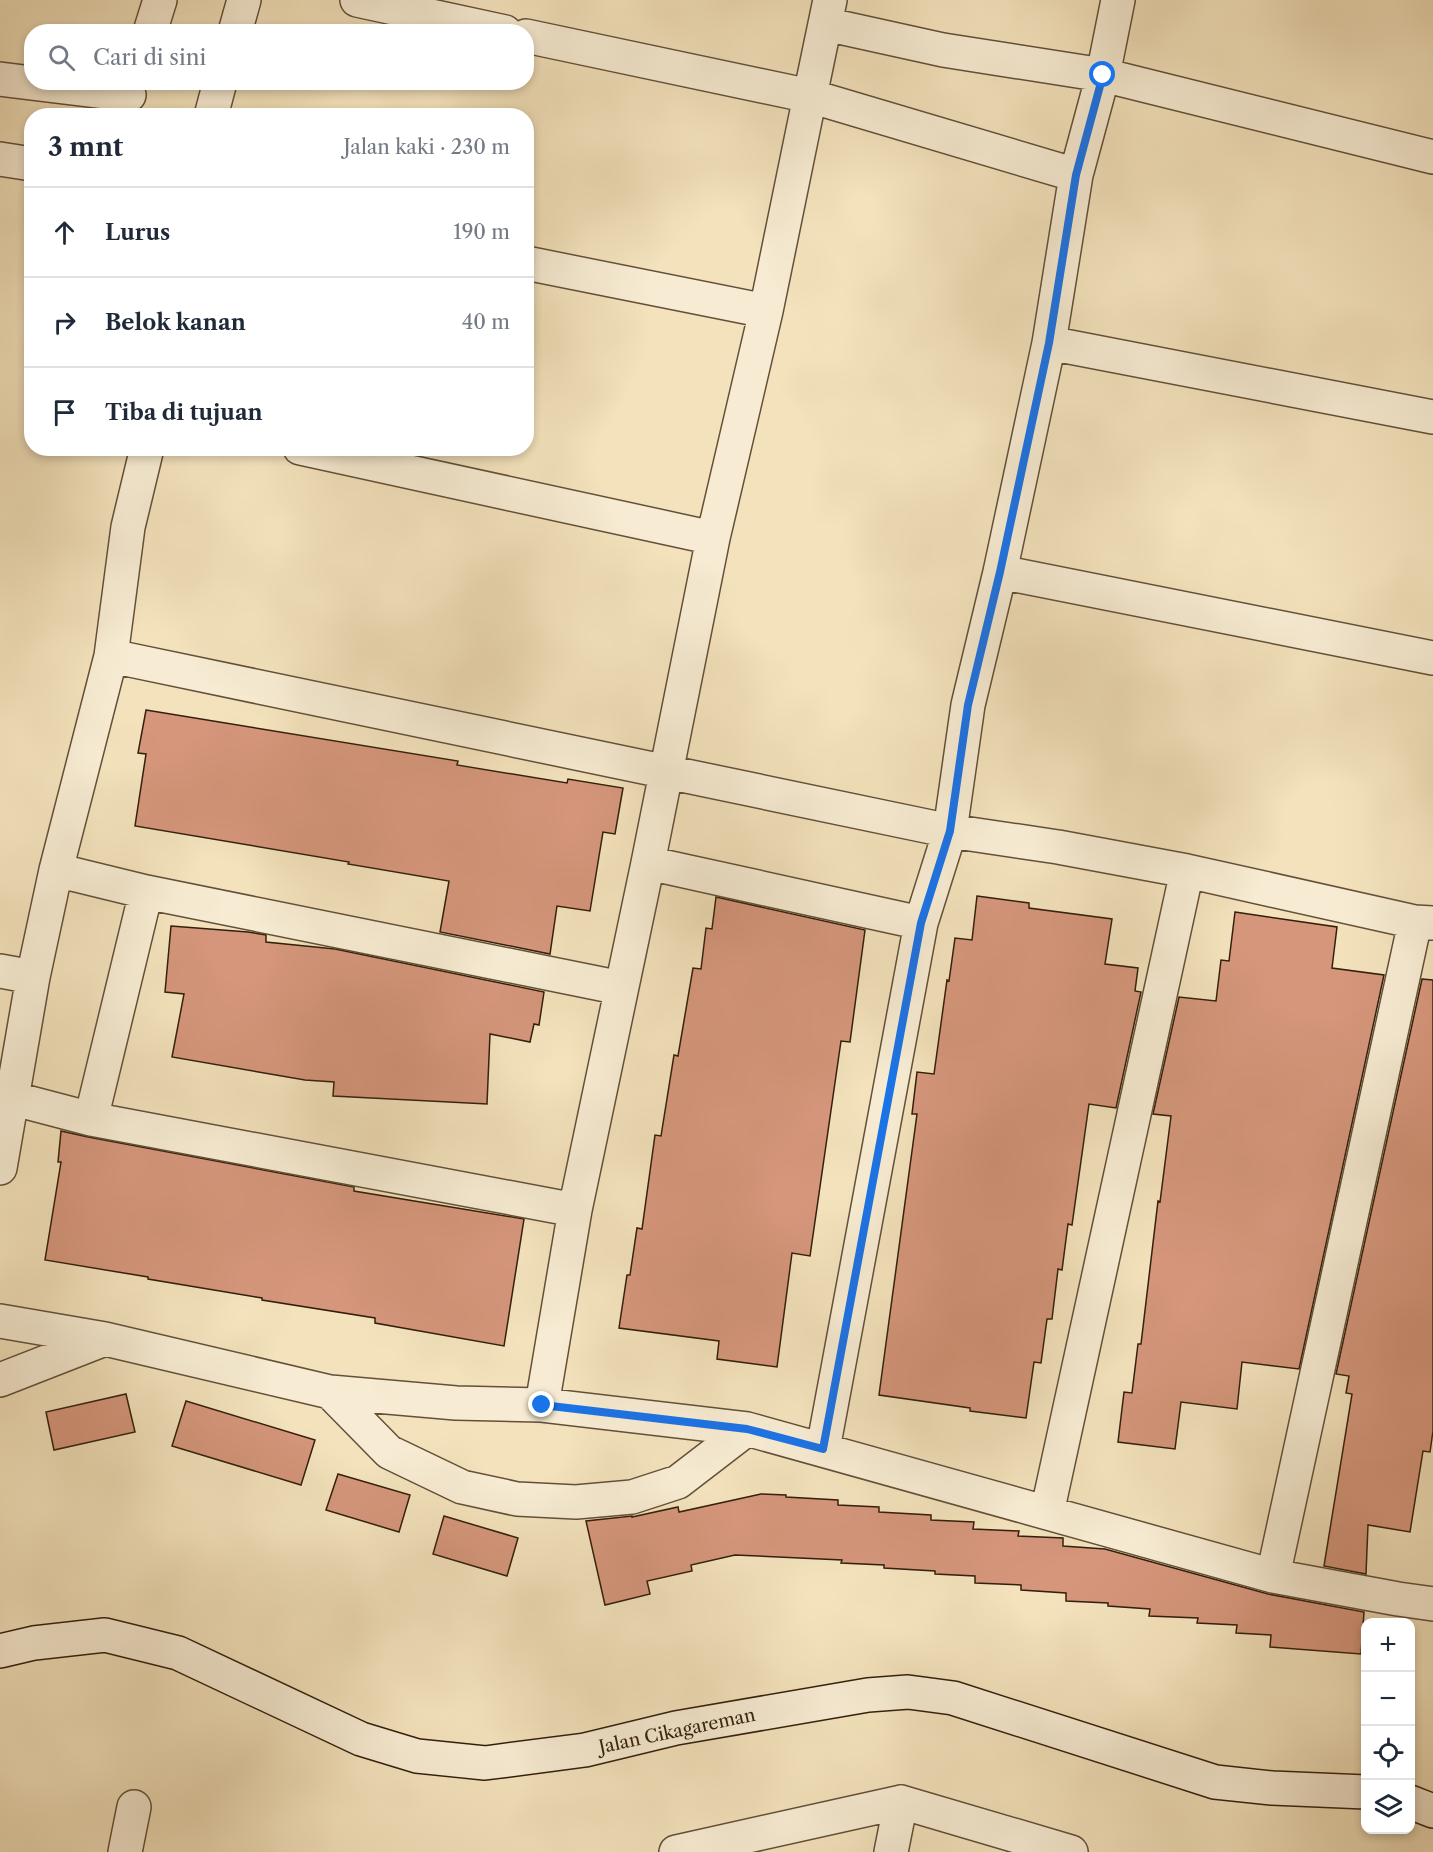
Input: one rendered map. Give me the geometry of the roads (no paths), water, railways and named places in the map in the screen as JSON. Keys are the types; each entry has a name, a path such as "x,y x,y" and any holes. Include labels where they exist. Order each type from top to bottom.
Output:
{"street":[{"path":"152,24 160,0"},
{"path":"237,24 244,0"},
{"path":"357,0 468,24"},
{"path":"823,1449 921,923 950,831 968,705 1000,572 1049,343 1076,175 1103,75 1118,0"},
{"path":"542,1405 575,1210 648,864 713,538 766,311 827,12 943,50 1103,75 1433,157"},
{"path":"534,38 810,96 1076,175"},
{"path":"0,79 24,83"},
{"path":"75,90 129,98"},
{"path":"213,108 218,90"},
{"path":"0,159 24,163"},
{"path":"534,265 766,311"},
{"path":"1049,343 1433,417"},
{"path":"0,1168 33,977 56,870 111,656 128,527 145,456"},
{"path":"337,456 713,538"},
{"path":"1000,572 1433,658"},
{"path":"111,656 950,831 1059,847 1186,871 1424,922 1273,1575"},
{"path":"648,864 921,923"},
{"path":"56,870 146,891 621,988"},
{"path":"1047,1514 1186,871"},
{"path":"91,1119 146,891"},
{"path":"0,971 33,977"},
{"path":"11,1098 91,1119 575,1210"},
{"path":"0,1321 105,1339 330,1392 456,1403 542,1405 747,1429 1273,1575 1433,1604"},
{"path":"0,1380 105,1339"},
{"path":"330,1392 389,1452 462,1487 517,1499 576,1502 632,1497 678,1482 747,1429"},
{"name":"Jalan Cikagareman","path":"0,1651 34,1643 105,1635 178,1653 361,1739 417,1756 485,1763 533,1757 585,1750 676,1728 868,1695 908,1692 953,1698 1215,1782 1272,1788 1361,1792"},
{"path":"676,1852 901,1802 1071,1852"},
{"path":"891,1852 901,1802"},
{"path":"1415,1804 1433,1812"},
{"path":"125,1852 134,1807"}]}
